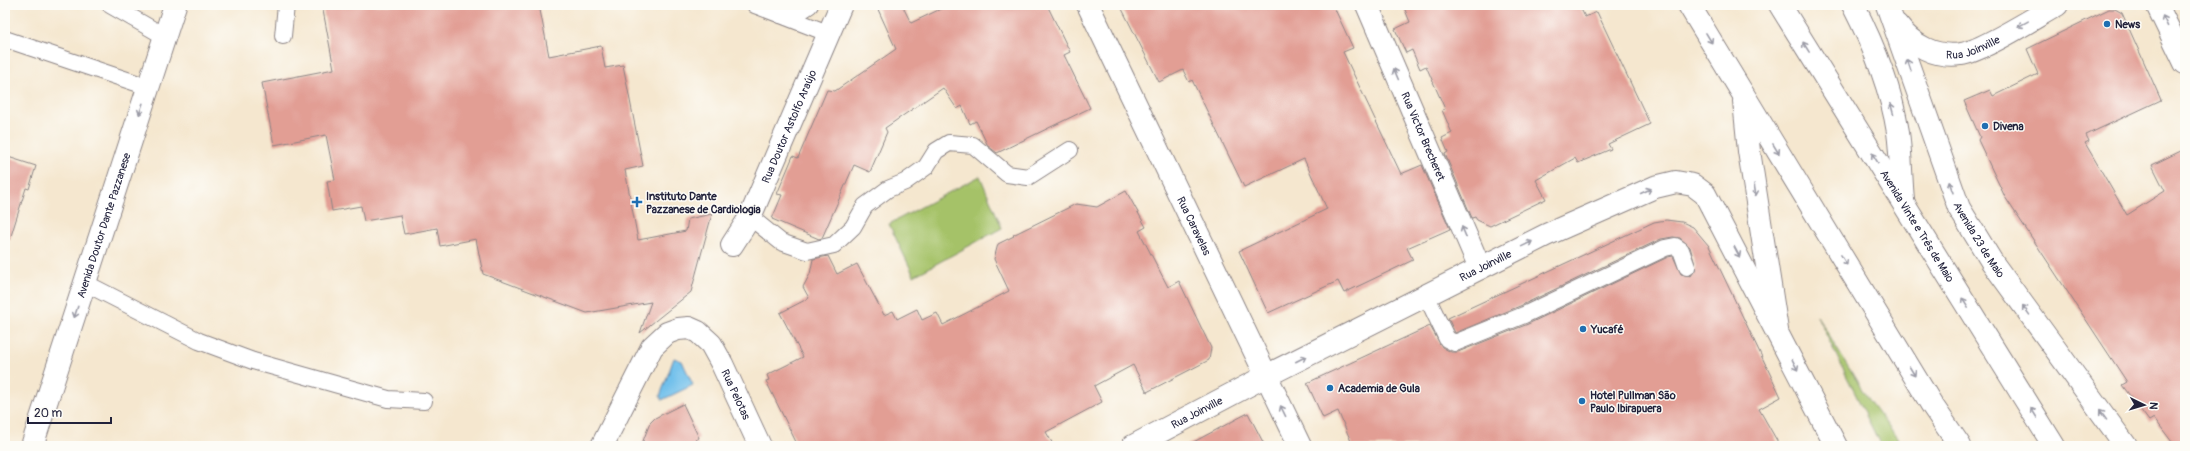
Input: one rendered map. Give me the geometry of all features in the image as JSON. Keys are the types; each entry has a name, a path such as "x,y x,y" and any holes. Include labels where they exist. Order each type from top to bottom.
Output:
{"main road":[{"name":"Avenida Doutor Dante Pazzanese","path":"32,446 175,5"},
{"name":"Rua Doutor Astolfo Araújo","path":"732,245 750,217 830,34 841,5"},
{"name":"Rua Caravelas","path":"1088,5 1300,446"},
{"name":"Rua Victor Brecheret","path":"1367,5 1480,268"},
{"path":"1689,5 1932,406 1960,446"},
{"name":"Avenida Vinte e Três de Maio","path":"1780,5 2054,446"},
{"path":"1853,5 1869,37 1886,86 1898,132 1903,203"},
{"name":"Rua Joinville","path":"1890,12 1906,37 1921,48 1949,55 1962,54 1990,42 2057,5"},
{"path":"2157,5 2185,63"},
{"name":"Avenida 23 de Maio","path":"1890,12 1958,208 1992,262 2126,446"},
{"path":"1744,96 1748,151 1777,330"},
{"name":"Rua Joinville","path":"1133,446 1266,376 1546,235 1656,187 1676,182 1693,185 1705,194 1836,446"},
{"name":"Rua Pelotas","path":"602,446 652,347 662,338 678,329 689,328 698,332 711,344 722,364 760,446"}],"lane":[{"path":"110,5 164,36"},
{"path":"283,36 286,5"},
{"path":"755,5 830,34"},
{"path":"781,15 801,11 810,5"},
{"path":"5,39 148,87"},
{"path":"750,217 781,242 807,251 834,245 853,227 865,206 888,189 905,182 926,167 936,151 948,143 973,145 1007,174 1028,177 1070,150"},
{"path":"1426,295 1447,339 1455,343 1524,316 1665,248 1675,246 1681,250 1687,267"},
{"path":"85,283 199,341 252,361 388,399 424,401"}],"green space":[{"path":"980,176 1002,228 914,276 889,224"},
{"path":"1817,316 1869,401 1903,446 1881,446"}],"water":[{"path":"674,358 682,361 693,385 662,400 660,396"}],"building":[{"path":"322,5 539,5 549,56 601,46 605,68 623,65 643,166 625,170 638,240 686,231 688,219 712,214 691,292 640,333 651,302 587,313 483,274 476,239 440,246 437,228 404,234 400,215 364,221 361,206 332,211 327,181 335,180 326,135 274,145 262,83 334,69"},
{"path":"876,5 902,5 911,23 949,5 1047,5 1070,52 1064,55 1090,108 997,153 988,146 976,121 970,124 962,106 957,109 943,88 885,128 887,132 870,172 854,165 822,238 819,239 772,219 782,195 777,194 793,156 798,158 827,90 835,91 896,49"},
{"path":"1120,5 1333,5 1353,48 1343,52 1401,174 1422,165 1450,229 1407,248 1413,260 1344,293 1338,281 1268,313 1239,251 1327,209 1304,159 1244,187 1192,80 1189,82 1183,70 1159,82"},
{"path":"1403,5 1579,5 1585,17 1597,12 1650,124 1608,144 1611,149 1578,163 1575,158 1536,180 1546,199 1490,226 1477,220 1475,217 1472,218 1445,154 1448,152 1442,138 1452,133 1442,110 1445,109 1426,66 1420,69 1412,50 1406,53 1395,29 1410,22"},
{"path":"2109,9 2115,9 2122,13 2161,100 2086,135 2089,141 2085,143 2127,215 2165,191 2152,165 2185,149 2185,446 2175,446 2154,418 2149,421 2122,385 2127,382 2005,197 1978,140 1980,137 1964,101 1990,90 1993,96 2038,74 2027,49"},
{"path":"5,156 36,166 29,189 26,188 10,239 5,238"},
{"path":"1126,191 1146,227 1139,231 1168,287 1179,281 1211,348 1209,360 1147,392 1133,365 1094,386 1102,402 1046,432 1054,446 798,446 766,381 769,380 767,375 803,357 780,313 809,298 803,287 810,274 813,259 828,256 837,274 857,264 884,315 893,311 897,319 917,309 922,320 937,313 943,325 1009,291 994,259 998,244 1076,204 1097,207"},
{"path":"1666,220 1682,222 1693,227 1709,246 1781,397 1759,409 1780,446 1353,446 1338,411 1323,418 1307,383 1430,326 1442,347 1451,352 1458,352 1528,324 1668,257 1673,256 1681,274 1691,276 1696,268 1690,247 1680,238 1673,237 1661,239 1520,306 1455,333 1448,318 1654,222"},
{"path":"683,404 699,438 695,440 699,446 641,446 650,423 655,418"},
{"path":"1248,413 1265,446 1186,446"}],"place":[{"name":"News","path":"2107,24"},
{"name":"Divena","path":"1985,126"},
{"name":"Instituto Dante Pazzanese de Cardiologia","path":"637,202"},
{"name":"Yucafé","path":"1583,329"},
{"name":"Academia de Gula","path":"1330,388"},
{"name":"Hotel Pullman São Paulo Ibirapuera","path":"1582,401"}]}
